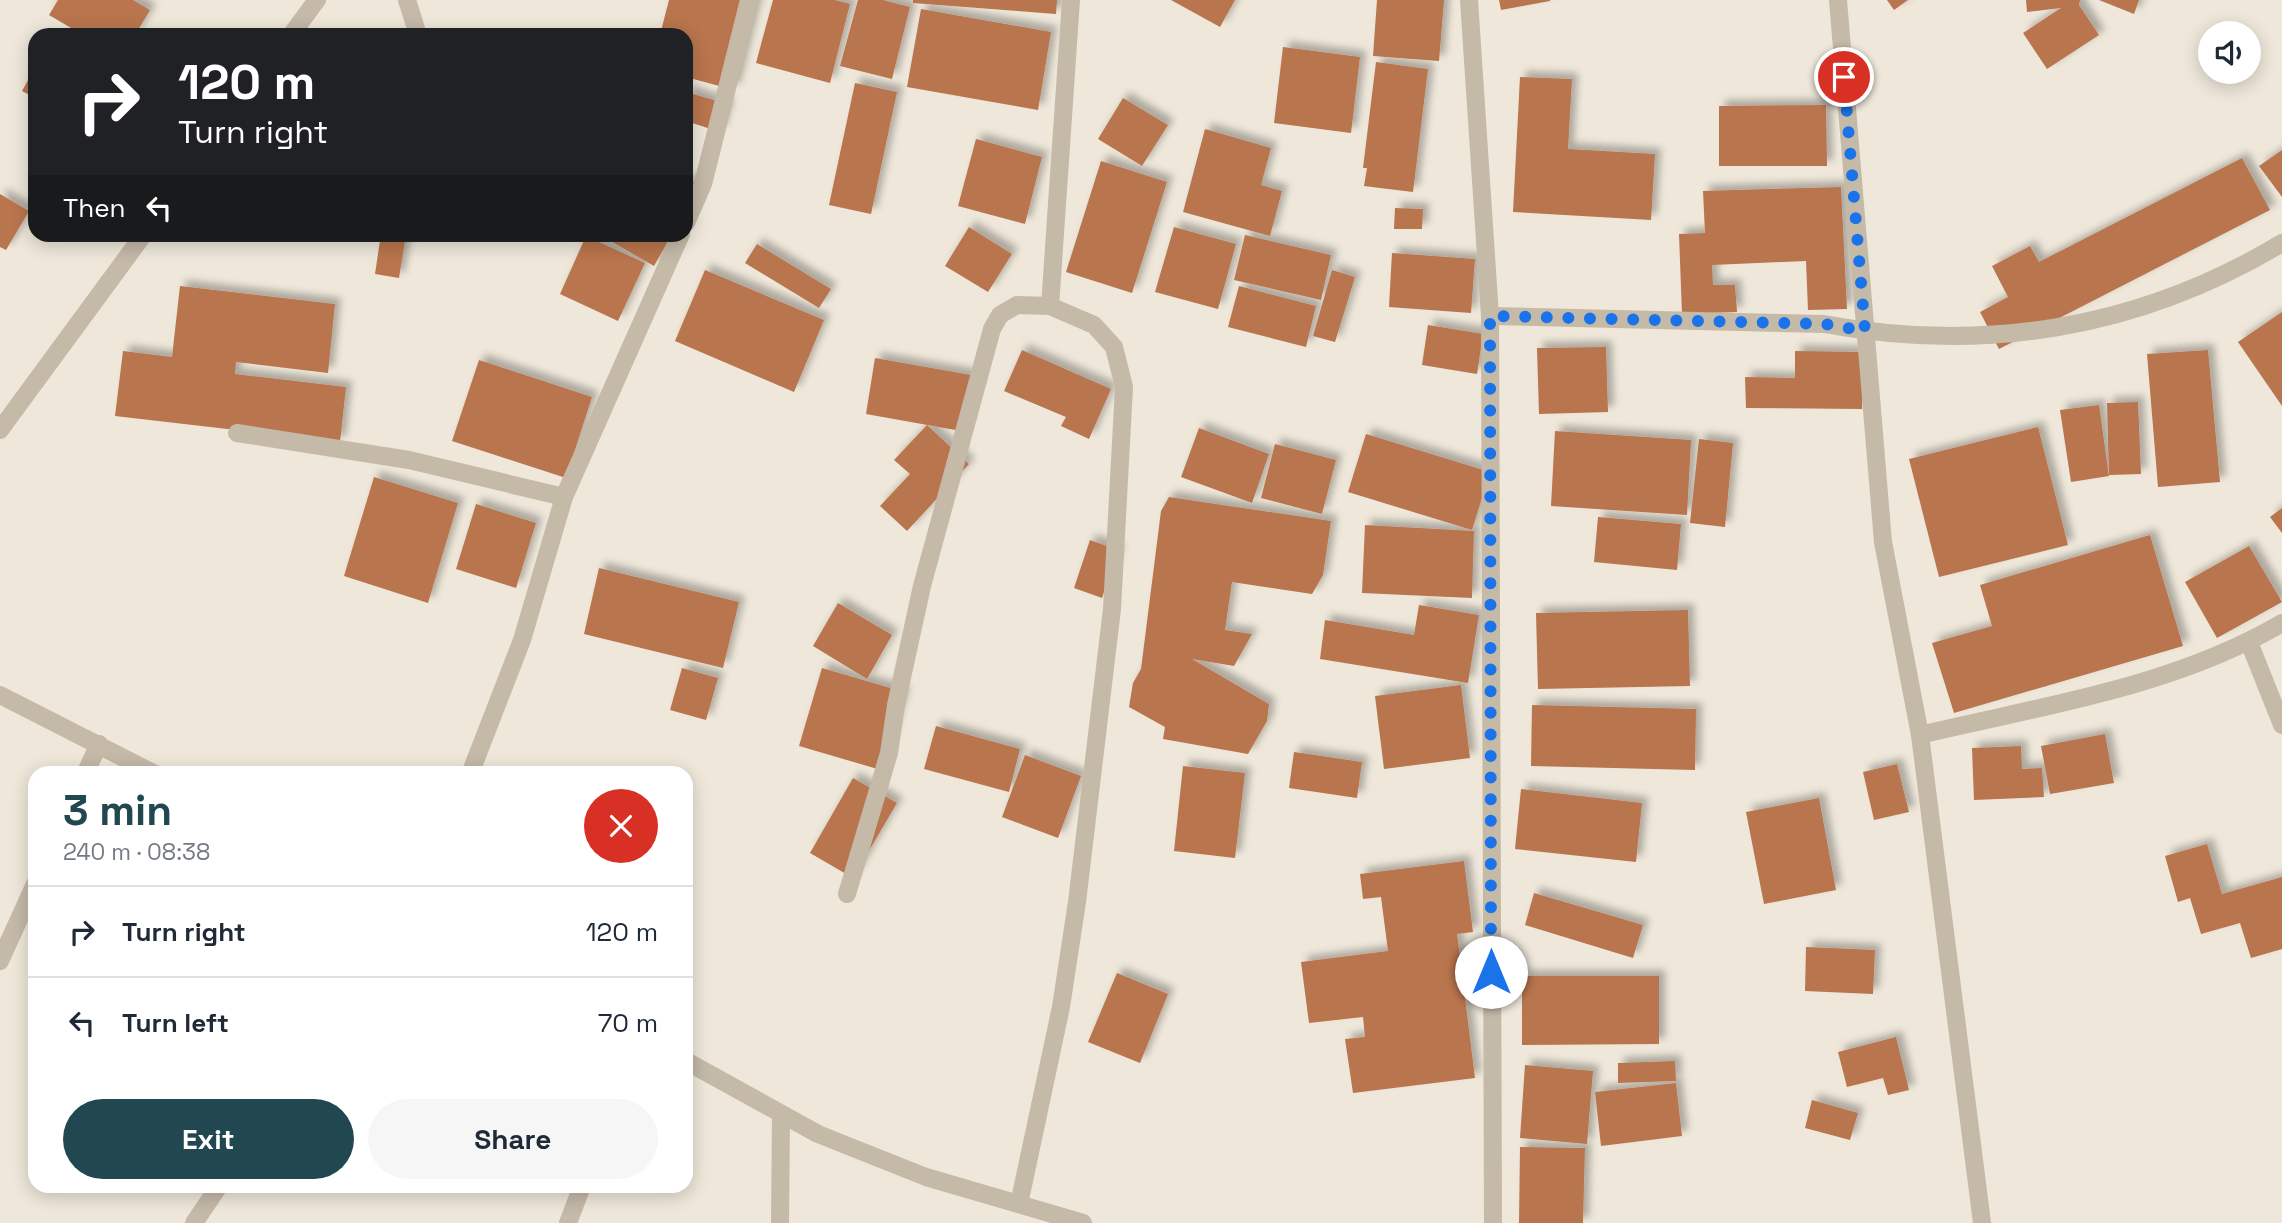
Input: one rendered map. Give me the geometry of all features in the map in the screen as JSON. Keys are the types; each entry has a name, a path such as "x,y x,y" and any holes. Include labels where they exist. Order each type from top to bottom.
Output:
{"street":[{"path":"296,28 317,0"},
{"path":"407,0 416,28"},
{"path":"693,207 703,184 749,0"},
{"path":"1050,306 1071,0"},
{"path":"1469,0 1490,316 1493,1223"},
{"path":"1838,0 1883,542 1920,735 1982,1223"},
{"path":"0,430 138,242"},
{"path":"473,766 522,640 564,497 677,242"},
{"path":"1490,316 1824,324 1865,331 2010,333 2062,329 2123,314 2236,270 2282,243"},
{"path":"847,894 889,754 896,705 922,586 992,330 1000,315 1017,305 1050,306 1094,325 1114,347 1124,387 1112,609 1077,902 1061,1007 1019,1204"},
{"path":"237,433 409,460 564,497"},
{"path":"1920,735 2130,685 2208,660 2249,642 2282,623"},
{"path":"2249,642 2282,725"},
{"path":"0,695 140,766"},
{"path":"89,766 99,744"},
{"path":"0,961 28,899"},
{"path":"693,1065 818,1134 926,1177 1083,1223"},
{"path":"780,1223 781,1114"},
{"path":"194,1223 214,1193"},
{"path":"568,1223 579,1193"}],"building":[{"path":"58,0 133,0 150,10 139,28 71,28 49,15"},
{"path":"669,0 757,0 734,90 693,79 693,28 662,28"},
{"path":"773,0 835,0 850,4 830,83 756,63"},
{"path":"858,0 883,0 910,7 892,79 840,66"},
{"path":"913,0 1057,0 1056,14 913,3"},
{"path":"1171,0 1235,0 1220,27"},
{"path":"1377,0 1444,0 1439,61 1373,56"},
{"path":"1499,0 1550,0 1550,1 1501,10"},
{"path":"1887,0 1908,0 1894,10"},
{"path":"2026,0 2080,0 2079,5 2099,35 2047,69 2023,33 2061,8 2027,12"},
{"path":"2099,0 2139,0 2134,14"},
{"path":"921,9 1051,32 1038,110 907,87"},
{"path":"1283,47 1360,57 1351,133 1274,123"},
{"path":"1376,62 1428,69 1413,192 1364,186 1367,168 1363,168"},
{"path":"1520,77 1572,79 1568,149 1655,154 1651,220 1513,212"},
{"path":"28,80 28,94 22,91"},
{"path":"855,83 897,92 871,214 829,205"},
{"path":"693,94 728,104 720,132 693,123"},
{"path":"1123,98 1168,125 1142,166 1098,139"},
{"path":"1826,105 1827,166 1719,166 1719,106"},
{"path":"1205,129 1271,148 1261,185 1282,191 1270,236 1183,212"},
{"path":"976,139 1042,157 1025,224 958,206"},
{"path":"2282,150 2282,197 2259,166"},
{"path":"2242,158 2270,210 1999,349 1980,312 2008,297 1992,266 2030,246 2039,262"},
{"path":"1101,161 1167,182 1132,293 1066,272"},
{"path":"693,182 700,186 693,198"},
{"path":"1841,187 1847,309 1808,310 1806,261 1712,265 1713,285 1735,285 1737,312 1682,314 1679,234 1705,233 1703,191"},
{"path":"0,194 28,213 6,250 0,247"},
{"path":"1395,208 1423,209 1422,229 1394,229"},
{"path":"969,227 1012,254 988,292 945,266"},
{"path":"1174,227 1236,244 1218,309 1155,292"},
{"path":"1245,235 1331,255 1321,300 1234,280"},
{"path":"380,242 405,242 399,278 375,274"},
{"path":"583,242 599,242 645,263 618,321 560,294"},
{"path":"612,242 668,242 654,266"},
{"path":"757,244 831,289 819,308 745,263"},
{"path":"1392,253 1475,259 1471,313 1389,307"},
{"path":"705,270 824,320 794,392 675,341"},
{"path":"1332,270 1355,277 1335,342 1313,336"},
{"path":"180,286 335,304 328,373 236,362 235,374 346,387 340,442 115,416 123,351 172,357"},
{"path":"1239,286 1316,306 1306,347 1228,327"},
{"path":"2282,312 2282,406 2238,342"},
{"path":"1428,325 1483,334 1477,374 1422,365"},
{"path":"1606,347 1608,412 1539,414 1537,348"},
{"path":"1022,350 1111,389 1089,439 1061,426 1066,417 1004,391"},
{"path":"2208,350 2220,482 2158,487 2147,354"},
{"path":"1795,351 1862,352 1862,409 1746,408 1745,377 1795,378"},
{"path":"875,358 971,375 961,431 866,414"},
{"path":"479,360 592,397 566,478 452,441"},
{"path":"2138,402 2141,474 2109,475 2107,403"},
{"path":"2099,405 2109,476 2071,482 2060,410"},
{"path":"927,425 969,464 907,531 880,506 910,474 894,460"},
{"path":"2038,427 2068,545 1939,577 1909,459"},
{"path":"1199,428 1269,454 1252,503 1181,477"},
{"path":"1555,431 1691,440 1687,515 1551,506"},
{"path":"1366,434 1490,472 1472,530 1348,492"},
{"path":"1699,439 1733,443 1725,527 1690,523"},
{"path":"1275,444 1336,460 1322,514 1261,498"},
{"path":"374,477 458,503 428,603 344,576"},
{"path":"1169,497 1331,521 1323,575 1312,594 1232,582 1225,630 1252,634 1234,666 1192,659 1269,704 1267,721 1248,754 1163,739 1165,727 1129,707 1133,683 1141,669 1161,511"},
{"path":"476,504 536,523 516,588 456,569"},
{"path":"2282,508 2282,533 2270,517"},
{"path":"1598,517 1681,524 1677,570 1594,562"},
{"path":"1365,525 1474,531 1472,598 1362,593"},
{"path":"2150,535 2183,646 1954,713 1932,643 1992,626 1980,585"},
{"path":"1090,540 1118,550 1102,598 1074,588"},
{"path":"2249,546 2282,602 2217,638 2185,582"},
{"path":"599,568 739,602 723,668 584,634"},
{"path":"838,603 892,635 867,679 813,646"},
{"path":"1419,605 1479,615 1468,683 1320,659 1325,620 1414,635"},
{"path":"1688,610 1690,686 1538,689 1536,613"},
{"path":"682,668 718,678 706,720 670,710"},
{"path":"822,668 904,692 881,770 799,746"},
{"path":"1461,685 1470,758 1384,769 1375,696"},
{"path":"1532,705 1696,709 1695,770 1531,766"},
{"path":"936,726 1020,749 1009,792 924,769"},
{"path":"2105,734 2114,783 2050,794 2041,746"},
{"path":"2021,746 2022,769 2042,768 2044,797 1974,800 1972,748"},
{"path":"1294,752 1362,762 1357,798 1289,788"},
{"path":"1025,755 1081,776 1058,838 1002,817"},
{"path":"1897,764 1909,812 1874,820 1863,772"},
{"path":"1183,766 1245,773 1235,858 1174,851"},
{"path":"853,778 897,803 853,878 810,853"},
{"path":"1521,789 1642,803 1636,862 1515,849"},
{"path":"1819,798 1836,890 1764,904 1746,812"},
{"path":"2207,844 2222,894 2282,877 2282,949 2251,958 2240,923 2201,934 2190,898 2178,902 2165,856"},
{"path":"1464,861 1473,932 1457,934 1475,1078 1353,1093 1345,1039 1365,1037 1363,1017 1309,1023 1301,962 1388,951 1381,897 1363,899 1360,874"},
{"path":"1534,893 1643,925 1633,958 1525,925"},
{"path":"1806,947 1875,950 1873,994 1805,991"},
{"path":"1117,973 1168,994 1140,1063 1088,1042"},
{"path":"1522,976 1659,976 1659,1044 1522,1045"},
{"path":"1896,1037 1909,1090 1888,1095 1883,1078 1847,1087 1838,1052"},
{"path":"1675,1061 1676,1081 1618,1083 1618,1063"},
{"path":"1525,1065 1593,1071 1587,1144 1520,1138"},
{"path":"1676,1083 1682,1136 1601,1146 1595,1092"},
{"path":"1812,1100 1858,1113 1850,1140 1805,1128"},
{"path":"1520,1147 1585,1148 1583,1223 1519,1223"}],"route":[{"path":"1491,972 1490,316 1824,324 1865,331 1844,77"}]}
